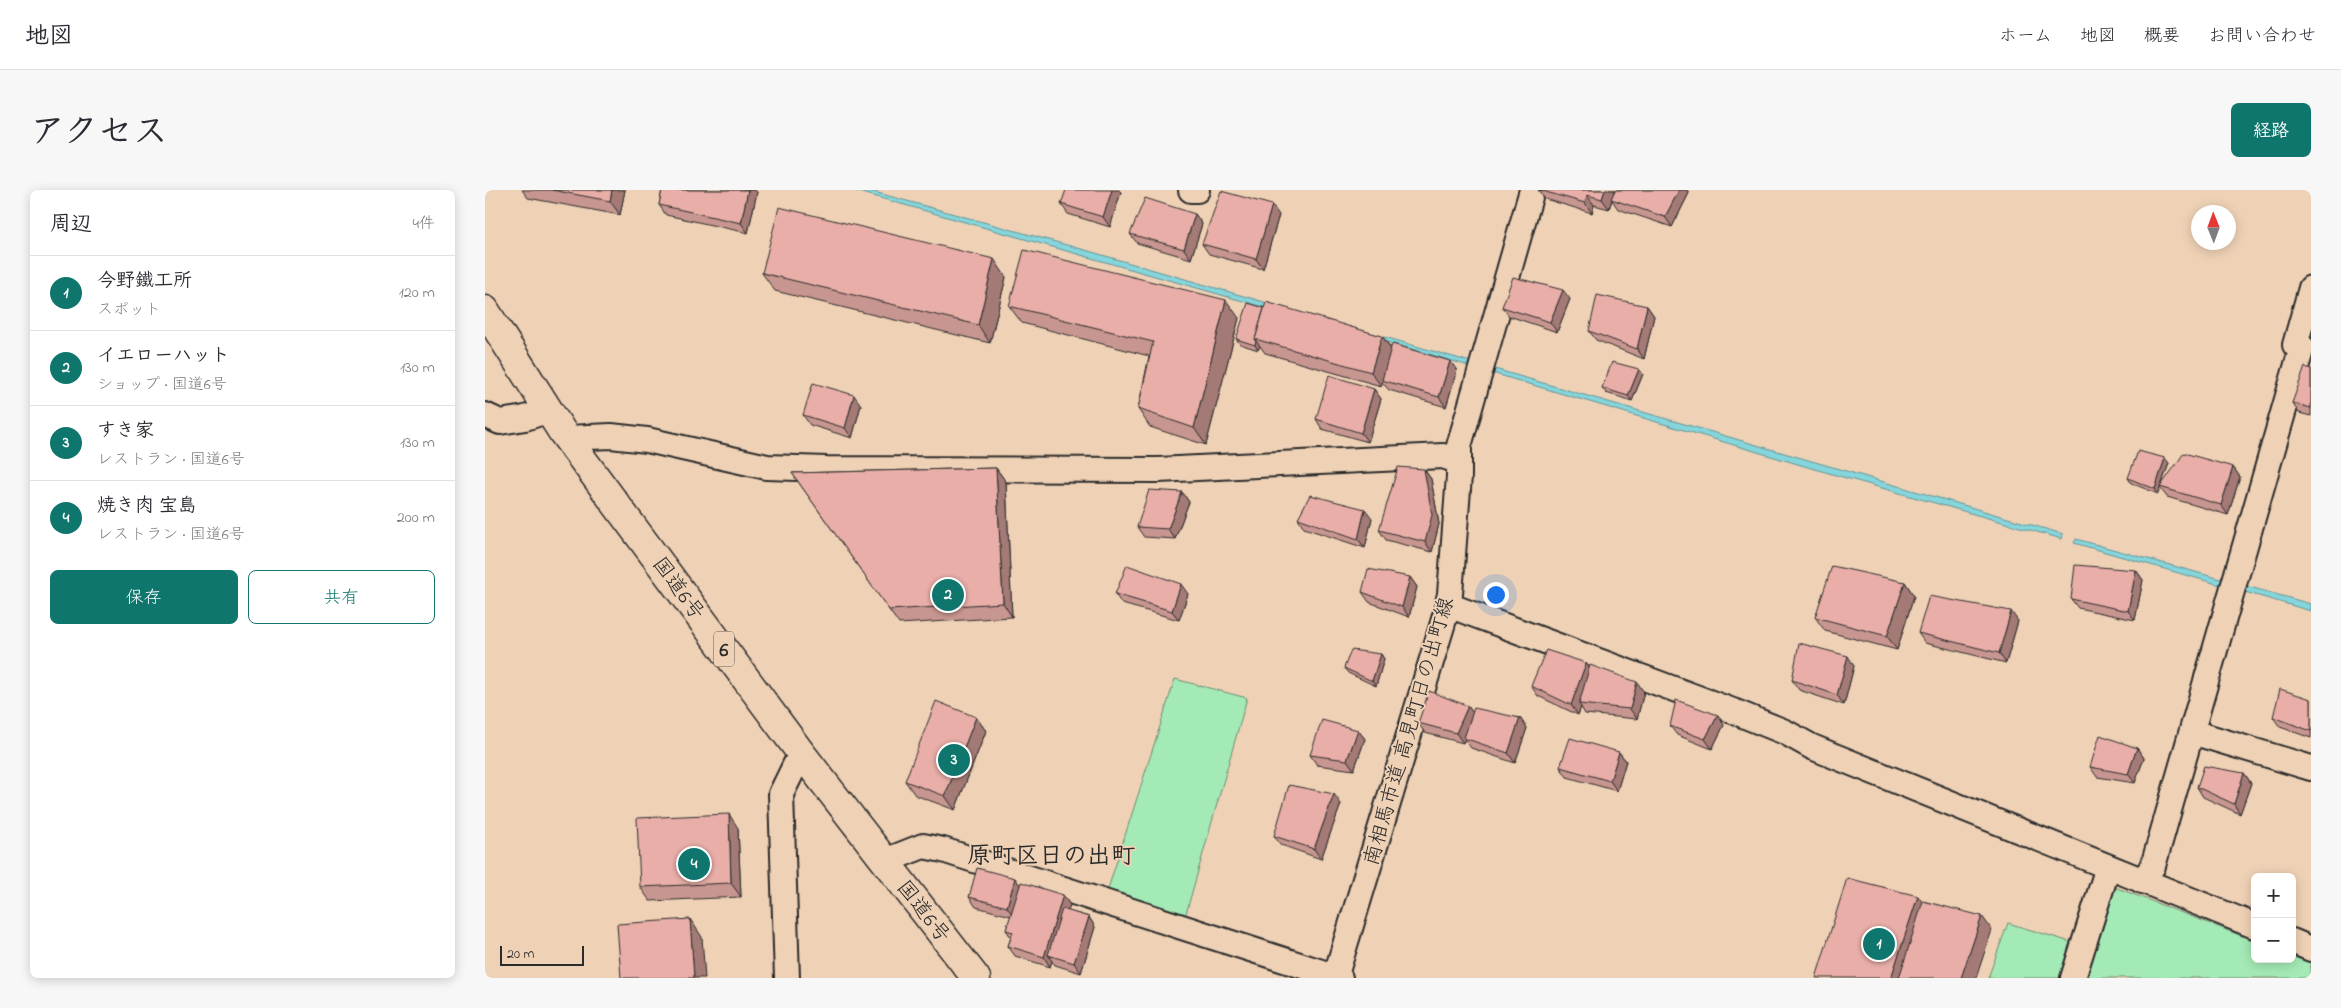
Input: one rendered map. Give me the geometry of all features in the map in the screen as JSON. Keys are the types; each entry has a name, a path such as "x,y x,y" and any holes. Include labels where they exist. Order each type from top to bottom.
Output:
{"highway":[{"name":"国道6号","path":"485,310 567,438 801,753 976,978"}],"street":[{"path":"1191,190 1197,190"},
{"name":"南相馬市道 高見町日の出町線","path":"1337,977 1448,605 1459,446 1532,190"},
{"path":"2142,881 2153,866 2302,347 2295,345 2311,288"},
{"path":"485,415 500,422 525,418 549,410"},
{"path":"567,438 611,436 647,440 767,468 1158,470 1443,456 1459,462"},
{"path":"1448,605 1733,710 1785,732 1812,747 2251,924"},
{"path":"2192,732 2311,768"},
{"path":"787,978 781,794 801,753"},
{"path":"885,861 923,846 943,850 968,860 1337,977"},
{"path":"2073,978 2109,867"},
{"path":"2296,943 2311,949"}],"green space":[{"path":"1175,679 1247,698 1185,917 1107,892"},
{"path":"2112,886 2251,939 2251,963 2296,963 2296,957 2311,963 2309,978 2082,978"},
{"path":"2008,923 2074,943 2062,978 1988,978"}],"water":[{"path":"852,190 867,190 1085,250 2063,534 2062,539 1811,468 1422,352"},
{"path":"2076,539 2311,604 2311,611 2074,543"}],"building":[{"path":"552,190 612,190 610,201"},
{"path":"662,190 748,190 741,223 659,205"},
{"path":"1066,190 1112,190 1103,217 1061,204"},
{"path":"1539,190 1605,190 1602,199 1587,195 1585,203"},
{"path":"1615,190 1679,190 1665,217 1611,199"},
{"path":"1221,191 1272,205 1256,259 1202,244"},
{"path":"1145,198 1195,214 1184,249 1130,234"},
{"path":"779,207 994,259 978,325 762,273"},
{"path":"1024,250 1226,300 1194,428 1138,409 1153,342 1009,306"},
{"path":"1513,277 1563,290 1550,322 1502,307"},
{"path":"1597,295 1647,306 1637,349 1589,331"},
{"path":"1266,302 1382,336 1371,372 1255,339"},
{"path":"1248,303 1264,308 1255,345 1236,339"},
{"path":"1392,344 1450,361 1439,397 1382,380"},
{"path":"1612,362 1639,369 1628,396 1602,388"},
{"path":"2305,367 2311,369 2311,408 2292,403"},
{"path":"1329,375 1374,389 1361,433 1316,419"},
{"path":"813,383 854,395 845,428 803,415"},
{"path":"2138,451 2165,458 2155,489 2128,478"},
{"path":"2184,453 2233,467 2221,505 2160,487"},
{"path":"1398,467 1424,469 1432,515 1425,542 1379,530"},
{"path":"996,468 1003,603 889,610 792,473"},
{"path":"1149,490 1182,492 1168,529 1137,527"},
{"path":"1310,495 1365,509 1358,539 1298,518"},
{"path":"1127,565 1181,584 1172,611 1115,594"},
{"path":"2075,565 2136,570 2128,611 2071,599"},
{"path":"1832,566 1905,582 1887,636 1815,617"},
{"path":"1368,569 1410,577 1402,607 1362,592"},
{"path":"1929,596 2011,611 1999,653 1918,633"},
{"path":"1799,643 1848,656 1837,695 1792,680"},
{"path":"1351,650 1381,654 1372,681 1344,668"},
{"path":"1546,650 1586,663 1571,705 1531,686"},
{"path":"1590,665 1637,682 1630,709 1579,704"},
{"path":"2280,689 2311,699 2311,731 2273,717"},
{"path":"1429,691 1468,706 1456,733 1418,723"},
{"path":"1676,700 1718,715 1705,739 1670,726"},
{"path":"936,701 976,717 945,796 905,781"},
{"path":"1474,708 1520,718 1508,753 1464,738"},
{"path":"1322,720 1358,730 1347,760 1310,755"},
{"path":"2100,735 2137,748 2128,774 2090,767"},
{"path":"1570,738 1619,752 1610,781 1560,767"},
{"path":"2204,766 2244,773 2234,804 2197,787"},
{"path":"1289,785 1334,794 1314,849 1274,836"},
{"path":"729,814 731,883 640,887 637,818"},
{"path":"977,868 1015,878 1007,907 969,897"},
{"path":"1847,878 1918,896 1891,978 1816,978"},
{"path":"1021,882 1063,895 1044,957 1008,946 1013,932 1006,930"},
{"path":"1923,901 1982,916 1961,978 1899,978"},
{"path":"1062,909 1089,917 1074,963 1048,955"},
{"path":"690,919 694,978 621,978 617,924"}],"place":[{"name":"イエローハット","path":"948,595"},
{"name":"すき家","path":"954,760"},
{"name":"焼き肉 宝島","path":"694,864"},
{"name":"今野鐵工所","path":"1879,944"}],"district":[{"name":"原町区日の出町","path":"1051,855"}]}
